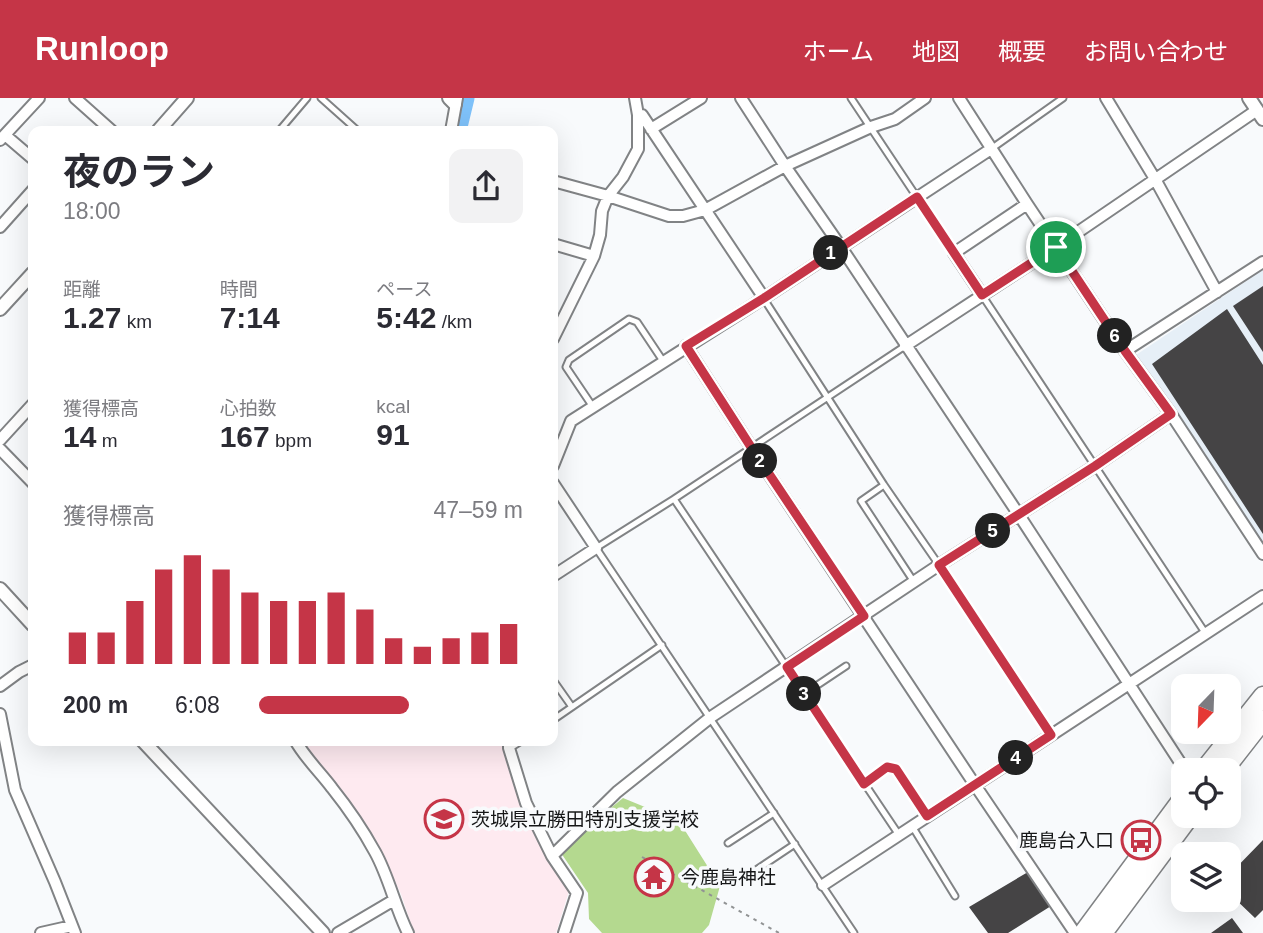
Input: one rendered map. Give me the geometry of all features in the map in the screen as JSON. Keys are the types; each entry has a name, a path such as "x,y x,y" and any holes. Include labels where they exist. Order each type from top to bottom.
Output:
{"highway":[{"path":"1214,758 1263,696"},
{"path":"1233,758 1263,720"},
{"path":"1083,933 1171,814"},
{"path":"1103,933 1181,828"}],"street":[{"path":"28,156 2,138 39,98"},
{"path":"75,98 106,126"},
{"path":"162,126 187,98"},
{"path":"558,329 594,256 600,235 602,211 608,196 623,177 638,149 635,98"},
{"path":"651,130 701,98"},
{"path":"741,98 1177,758"},
{"path":"558,181 669,216 683,216 705,210 785,166 895,118 925,98"},
{"path":"959,98 1027,204 1263,554"},
{"path":"1106,98 1155,179 1217,292"},
{"path":"905,345 1155,179 1261,117 1249,98"},
{"path":"451,126 454,100"},
{"path":"638,115 642,115 764,298"},
{"path":"558,454 571,421 991,149"},
{"path":"0,227 28,196"},
{"path":"982,295 954,253 1027,204"},
{"path":"558,245 594,256"},
{"path":"1125,351 1263,262"},
{"path":"2,304 28,278"},
{"path":"686,346 1075,933"},
{"path":"0,440 28,409"},
{"path":"552,856 617,792 711,717 1171,414"},
{"path":"0,449 28,478"},
{"path":"558,491 596,548 558,572"},
{"path":"0,589 28,620"},
{"path":"823,885 1263,596"},
{"path":"0,686 28,668"},
{"path":"0,714 3,743 15,790 74,930 41,933"},
{"path":"148,746 323,933"},
{"path":"299,746 332,787 376,852 408,933"},
{"path":"510,746 526,803 552,856 577,893 564,933"},
{"path":"338,933 394,900"}],"lane":[{"path":"283,126 307,98"},
{"path":"321,98 352,126"},
{"path":"851,98 954,253"},
{"path":"991,149 1063,98"},
{"path":"982,295 1206,634"},
{"path":"764,298 884,485 1051,735"},
{"path":"593,407 566,367 569,360 629,319 637,322 663,361"},
{"path":"855,933 596,548 905,345"},
{"path":"884,485 861,501 914,582"},
{"path":"674,499 899,835"},
{"path":"558,717 662,645"},
{"path":"804,694 846,666"},
{"path":"558,687 572,707"},
{"path":"864,784 887,767 896,769 927,816"},
{"path":"728,843 774,813"},
{"path":"912,826 955,896"},
{"path":"738,882 795,844"}],"path":[{"path":"642,857 779,933"}],"shaded area":[{"path":"1263,270 1263,547 1136,355"},
{"name":"茨城県立勝田特別支援学校","path":"505,746 518,796 540,845 569,891 556,933 414,933 401,894 376,842 305,747"}],"green space":[{"path":"623,798 679,821 720,886 709,925 702,933 602,933 589,919 588,893 559,850"}],"building":[{"path":"1263,286 1263,352 1233,306"},
{"path":"1227,309 1263,365 1263,534 1152,364"},
{"path":"1263,840 1263,910 1255,918 1241,905 1241,863"},
{"path":"1028,872 1051,906 1008,933 988,933 969,907"},
{"path":"1232,918 1243,933 1211,933"}],"waterway":[{"path":"458,126 465,98"}],"place":[{"name":"茨城県立勝田特別支援学校","path":"444,819"},
{"name":"鹿島台入口","path":"1141,840"},
{"name":"今鹿島神社","path":"654,877"}],"route":[{"path":"917,197 982,295 1056,247 1125,351 1171,414 1095,466 939,565 1051,735 927,816 896,769 887,767 864,784 787,667 864,616 686,346 917,197"}]}
